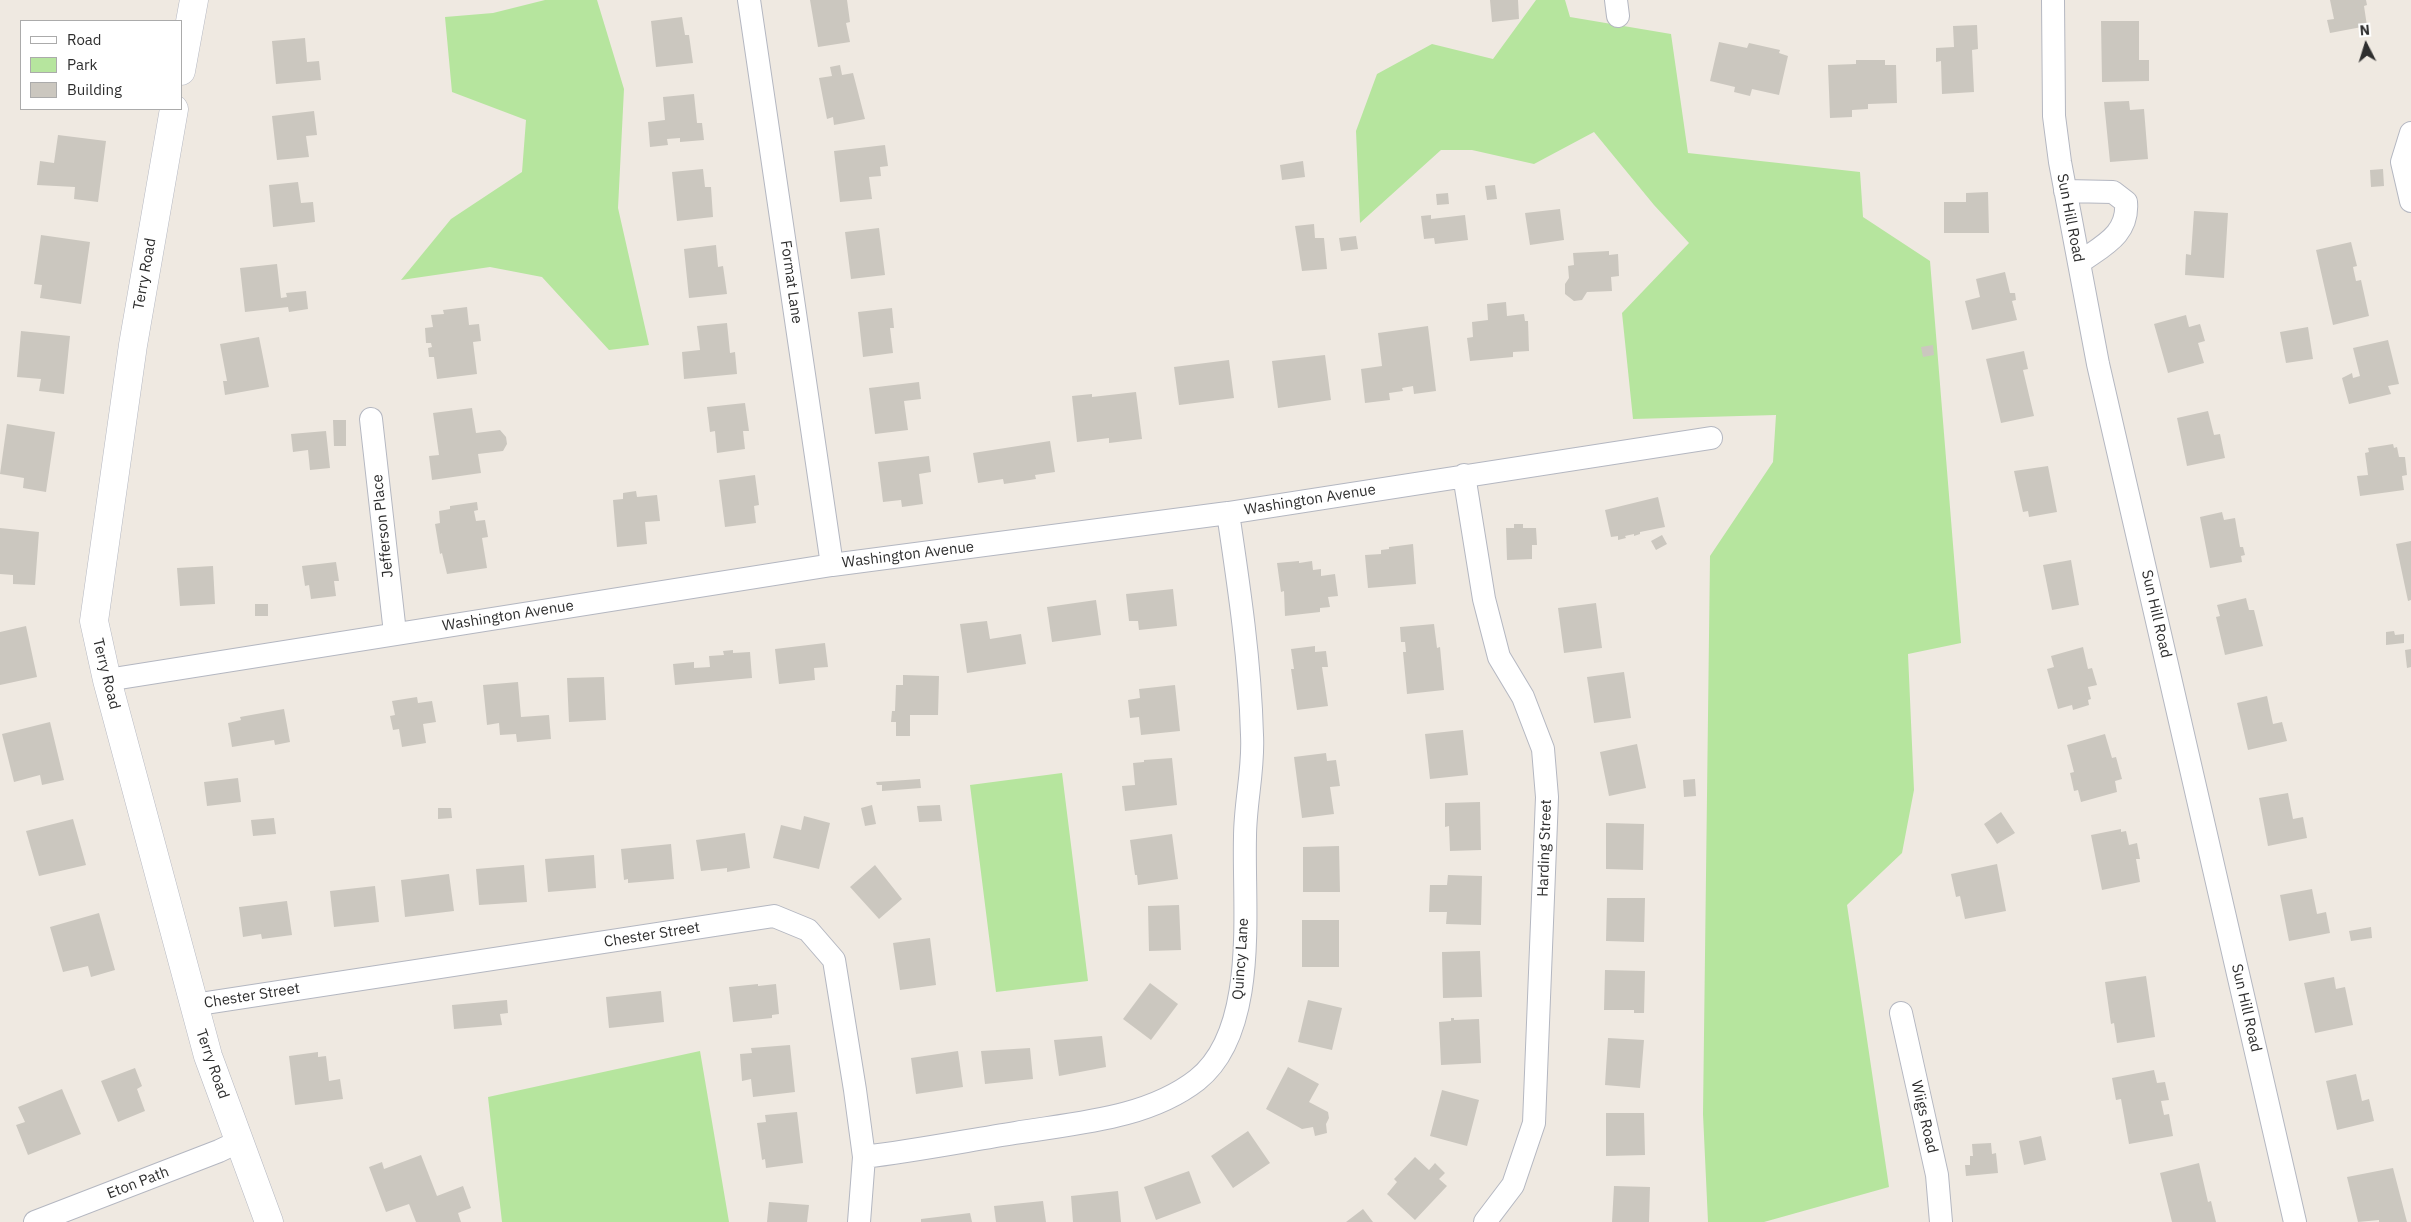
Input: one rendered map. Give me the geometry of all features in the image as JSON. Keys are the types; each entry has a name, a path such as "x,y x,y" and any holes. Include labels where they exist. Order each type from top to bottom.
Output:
{"street":[{"path":"182,66 194,0"},
{"name":"Format Lane","path":"749,0 832,565"},
{"name":"Sun Hill Road","path":"2053,0 2054,116 2065,191 2100,373 2295,1222"},
{"name":"Terry Road","path":"174,110 133,345 94,621 107,680 193,1005 208,1056 269,1222"},
{"path":"2411,134 2402,162 2411,202"},
{"path":"2065,191 2112,192 2126,202 2128,216 2119,233 2079,263"},
{"name":"Jefferson Place","path":"371,419 395,634"},
{"name":"Washington Avenue","path":"107,680 832,565 1228,513 1711,438"},
{"name":"Harding Street","path":"1464,475 1484,599 1500,657 1523,697 1543,750 1547,797 1534,1123 1513,1185 1485,1222"},
{"name":"Quincy Lane","path":"864,1157 1112,1116 1162,1100 1197,1079 1224,1048 1240,1001 1244,947 1245,834 1252,738 1246,638 1228,513"},
{"name":"Chester Street","path":"193,1005 774,916 808,930 834,960 864,1157 859,1222"},
{"name":"Wiigs Road","path":"1901,1013 1937,1175 1942,1222"},
{"name":"Eton Path","path":"35,1222 210,1155 240,1141"}],"green space":[{"path":"545,0 597,0 624,89 618,208 649,345 609,350 542,277 490,267 401,280 451,219 522,172 526,120 452,92 445,17 493,13"},
{"path":"1536,0 1565,0 1570,17 1671,34 1688,153 1860,172 1863,217 1930,261 1961,643 1908,654 1914,790 1902,853 1847,905 1889,1187 1764,1222 1708,1222 1703,1114 1710,556 1773,462 1776,415 1633,419 1622,313 1689,243 1654,205 1594,132 1534,164 1472,150 1441,150 1360,223 1356,131 1377,74 1432,44 1493,59"},
{"path":"1062,773 1088,981 996,992 970,785"},
{"path":"700,1051 729,1222 502,1222 488,1097"}],"building":[{"path":"810,0 847,0 850,22 846,23 850,42 818,47"},
{"path":"1490,0 1518,0 1519,19 1492,22"},
{"path":"2330,0 2366,0 2367,5 2364,6 2367,26 2330,33 2327,20 2334,19"},
{"path":"682,17 685,35 689,35 693,63 656,67 651,21"},
{"path":"2101,21 2139,21 2139,60 2149,60 2149,81 2102,82"},
{"path":"1977,25 1978,49 1972,50 1974,92 1942,94 1941,61 1936,62 1936,48 1954,47 1953,26"},
{"path":"305,38 307,62 319,61 321,80 276,84 272,41"},
{"path":"1719,42 1747,48 1749,43 1780,50 1779,53 1788,56 1779,95 1752,89 1750,96 1734,92 1735,87 1710,81"},
{"path":"1856,60 1885,60 1885,65 1896,65 1897,103 1868,104 1868,109 1852,110 1852,117 1830,118 1828,65 1856,64"},
{"path":"840,65 842,75 853,73 865,119 834,125 833,117 827,119 819,78 832,76 830,67"},
{"path":"694,94 697,123 702,123 704,140 680,142 680,138 667,139 668,145 650,147 648,122 665,120 663,97"},
{"path":"2129,101 2130,110 2144,109 2148,159 2110,162 2104,102"},
{"path":"314,111 317,135 306,136 309,157 277,160 272,116"},
{"path":"58,135 106,141 98,202 74,199 75,187 37,185 40,161 54,163"},
{"path":"885,145 888,166 880,167 881,176 869,177 872,199 840,202 834,151"},
{"path":"1303,161 1305,177 1282,180 1280,165"},
{"path":"703,169 705,187 711,187 713,217 677,221 672,172"},
{"path":"2383,169 2384,186 2371,187 2370,170"},
{"path":"298,182 301,203 313,202 315,222 273,227 269,185"},
{"path":"1495,185 1497,199 1487,200 1485,186"},
{"path":"1988,192 1989,233 1944,233 1944,202 1966,202 1966,193"},
{"path":"1448,193 1449,204 1437,205 1436,194"},
{"path":"1560,209 1564,240 1530,245 1525,213"},
{"path":"2194,211 2228,213 2224,278 2185,275 2186,254 2191,255"},
{"path":"1431,215 1431,219 1465,215 1468,240 1435,244 1434,238 1424,239 1421,216"},
{"path":"1314,224 1315,238 1324,238 1327,269 1302,271 1295,226"},
{"path":"879,228 885,275 851,279 845,232"},
{"path":"41,235 90,242 81,304 40,298 42,285 34,284"},
{"path":"1356,236 1358,249 1341,251 1339,238"},
{"path":"2351,242 2357,266 2353,267 2356,281 2361,280 2369,316 2333,325 2316,250"},
{"path":"716,245 718,267 723,266 727,294 689,298 684,249"},
{"path":"1609,251 1609,255 1618,254 1619,276 1611,277 1612,291 1587,292 1582,300 1574,301 1565,294 1565,284 1569,278 1568,266 1574,265 1573,253"},
{"path":"277,264 281,298 287,297 286,293 306,291 308,309 289,312 288,307 245,312 240,268"},
{"path":"2005,272 2010,293 2015,293 2016,300 2012,301 2017,320 1972,330 1965,301 1980,297 1976,279"},
{"path":"1506,302 1507,316 1524,314 1525,321 1528,321 1529,351 1513,352 1513,357 1470,361 1467,338 1473,337 1472,322 1488,320 1487,304"},
{"path":"467,307 469,325 479,324 481,341 473,342 477,374 437,379 434,357 429,357 428,348 432,347 431,343 426,343 425,328 433,327 431,315 444,314 443,310"},
{"path":"892,308 894,328 890,328 893,353 863,357 858,312"},
{"path":"2186,315 2189,327 2200,324 2205,341 2198,343 2204,363 2168,373 2154,324"},
{"path":"727,323 730,353 735,352 737,374 684,379 682,352 700,350 697,326"},
{"path":"1428,326 1436,391 1414,394 1413,386 1402,388 1403,391 1389,393 1390,400 1365,403 1361,369 1382,366 1378,333"},
{"path":"2308,327 2313,359 2286,363 2280,332"},
{"path":"21,331 70,336 64,394 39,391 41,379 17,377"},
{"path":"259,337 269,387 225,395 223,381 227,381 220,344"},
{"path":"2388,340 2399,384 2388,386 2391,394 2349,404 2342,378 2352,373 2353,378 2360,376 2353,348"},
{"path":"1933,345 1934,355 1923,357 1921,347"},
{"path":"2024,351 2028,369 2023,370 2034,416 2001,423 1986,359"},
{"path":"1325,355 1331,400 1278,408 1272,361"},
{"path":"1229,360 1234,398 1179,405 1174,367"},
{"path":"919,382 921,399 904,401 908,430 875,434 869,388"},
{"path":"1136,392 1142,439 1109,443 1109,438 1077,442 1072,396 1092,394 1092,397"},
{"path":"745,403 749,431 743,431 745,449 717,453 715,431 710,432 707,407"},
{"path":"472,408 476,433 500,430 506,437 507,444 503,451 478,454 481,473 432,480 429,456 439,455 433,413"},
{"path":"2208,411 2214,435 2220,434 2225,458 2187,466 2177,418"},
{"path":"333,420 346,420 346,446 334,446"},
{"path":"7,424 55,432 46,492 23,488 24,478 0,474"},
{"path":"326,431 330,468 310,470 308,450 293,452 291,434"},
{"path":"1050,441 1055,472 1035,475 1036,479 1004,484 1003,479 978,483 973,453"},
{"path":"2393,444 2394,448 2397,447 2399,457 2405,457 2407,475 2402,476 2404,490 2360,496 2357,476 2368,475 2365,453 2369,452 2368,448"},
{"path":"929,456 931,472 919,474 923,504 902,507 901,500 883,502 878,462"},
{"path":"2048,466 2057,512 2029,517 2028,511 2023,512 2014,471"},
{"path":"755,475 759,505 754,506 756,523 725,527 719,480"},
{"path":"636,491 637,497 657,495 660,521 645,522 647,544 617,547 613,500 623,499 623,493"},
{"path":"1658,497 1665,527 1640,532 1640,534 1634,536 1634,534 1625,536 1626,538 1618,540 1618,536 1611,537 1605,510"},
{"path":"477,502 478,510 474,511 476,521 485,520 488,537 482,538 487,568 447,574 442,553 440,554 435,524 440,523 439,511 450,509 450,506"},
{"path":"2222,512 2224,520 2235,518 2240,547 2243,547 2245,555 2241,556 2242,562 2210,568 2200,517"},
{"path":"1514,524 1523,524 1523,528 1536,528 1537,545 1532,545 1532,559 1507,560 1506,528 1514,528"},
{"path":"0,528 39,532 35,585 13,584 13,575 0,574"},
{"path":"1662,535 1667,544 1656,550 1651,541"},
{"path":"2411,541 2411,600 2408,601 2396,544"},
{"path":"1413,544 1416,584 1368,588 1365,555 1381,554 1381,550 1389,549 1389,547"},
{"path":"2071,560 2079,605 2052,610 2043,565"},
{"path":"1299,561 1299,563 1312,561 1313,570 1321,569 1321,576 1335,574 1338,596 1328,597 1330,607 1320,608 1320,612 1285,616 1284,591 1281,592 1277,563"},
{"path":"336,562 339,581 334,581 336,596 311,599 309,585 305,586 302,566"},
{"path":"213,566 215,604 180,606 177,568"},
{"path":"1173,589 1177,626 1139,630 1138,621 1129,621 1126,594"},
{"path":"2246,598 2249,610 2254,610 2263,646 2225,655 2216,617 2220,616 2217,605"},
{"path":"1096,600 1101,635 1052,642 1047,607"},
{"path":"1596,603 1602,648 1564,653 1558,608"},
{"path":"255,604 268,604 268,616 255,616"},
{"path":"987,621 990,639 1021,634 1026,664 967,673 960,624"},
{"path":"1434,624 1437,648 1440,647 1444,690 1407,694 1403,652 1406,652 1405,642 1401,642 1400,627"},
{"path":"26,626 37,677 0,685 0,632"},
{"path":"2394,631 2395,635 2404,634 2404,643 2386,645 2386,632"},
{"path":"825,643 828,667 814,668 815,680 779,684 775,649"},
{"path":"1315,646 1315,652 1326,651 1328,667 1322,667 1328,706 1297,710 1291,669 1294,669 1291,649"},
{"path":"2083,647 2088,669 2092,668 2097,685 2088,687 2091,699 2088,700 2089,705 2073,710 2072,705 2058,709 2047,669 2054,667 2051,656"},
{"path":"2411,649 2411,667 2407,668 2405,650"},
{"path":"733,650 733,653 750,652 752,678 675,685 673,664 694,662 694,668 710,667 709,656 724,655 723,651"},
{"path":"1624,672 1631,718 1594,723 1587,677"},
{"path":"903,675 939,676 938,715 910,715 910,736 896,736 896,722 891,722 892,711 895,711 896,685 903,685"},
{"path":"604,677 606,720 569,722 567,678"},
{"path":"518,682 521,717 549,715 551,739 517,742 516,734 500,735 499,723 487,725 483,685"},
{"path":"1175,685 1180,731 1141,735 1139,717 1130,718 1128,700 1140,698 1139,689"},
{"path":"2267,696 2273,724 2282,722 2287,741 2248,750 2237,703"},
{"path":"417,697 418,703 432,701 436,722 423,724 426,743 402,747 399,729 393,730 390,716 395,715 392,701"},
{"path":"284,709 290,742 275,745 274,740 232,747 228,723 241,720 240,717"},
{"path":"50,722 64,780 42,785 40,775 14,782 2,734"},
{"path":"1463,730 1468,775 1430,779 1425,734"},
{"path":"2105,734 2112,758 2116,757 2122,779 2115,781 2117,792 2081,802 2078,790 2074,791 2070,773 2074,772 2067,745"},
{"path":"1637,744 1646,788 1609,796 1600,752"},
{"path":"1326,753 1327,761 1336,760 1340,786 1330,787 1334,814 1302,818 1294,757"},
{"path":"1172,758 1177,805 1125,811 1122,786 1135,785 1133,763 1144,762 1144,760"},
{"path":"238,778 241,802 207,806 204,782"},
{"path":"920,779 921,788 882,791 882,785 877,785 876,782"},
{"path":"1695,779 1696,796 1684,797 1683,780"},
{"path":"2288,793 2293,819 2303,817 2307,838 2268,846 2259,798"},
{"path":"1480,802 1481,850 1450,851 1449,826 1445,827 1445,803"},
{"path":"872,805 876,824 865,826 861,808"},
{"path":"940,805 942,821 919,822 917,806"},
{"path":"438,808 451,808 452,818 438,819"},
{"path":"2001,812 2015,833 1997,844 1984,824"},
{"path":"804,816 830,823 819,869 773,858 781,825 801,830"},
{"path":"274,818 276,834 253,836 251,820"},
{"path":"73,819 86,865 39,876 26,831"},
{"path":"1606,823 1644,824 1643,870 1606,869"},
{"path":"2121,829 2121,832 2126,831 2129,845 2137,843 2140,859 2136,859 2140,882 2102,890 2091,835"},
{"path":"745,833 750,868 727,872 727,868 701,871 696,840"},
{"path":"1172,834 1178,879 1138,885 1130,840"},
{"path":"671,844 674,879 628,883 628,879 624,880 621,849"},
{"path":"1339,846 1340,892 1303,892 1303,847"},
{"path":"594,855 596,888 548,892 545,859"},
{"path":"1997,864 2006,911 1965,919 1960,896 1956,897 1951,874"},
{"path":"524,865 527,902 479,905 476,869"},
{"path":"875,865 902,899 879,919 850,887"},
{"path":"449,874 454,911 405,917 401,880"},
{"path":"1448,875 1482,876 1481,925 1446,924 1447,912 1429,912 1430,885 1447,885"},
{"path":"375,886 379,922 334,927 330,891"},
{"path":"2312,889 2317,914 2326,912 2330,933 2289,941 2280,895"},
{"path":"1607,898 1645,898 1644,942 1606,941"},
{"path":"287,901 292,935 262,939 261,934 243,937 239,907"},
{"path":"1179,905 1181,950 1149,951 1148,906"},
{"path":"99,913 115,970 91,977 88,966 63,972 50,927"},
{"path":"1302,920 1339,920 1339,967 1302,967"},
{"path":"2371,927 2372,938 2351,941 2349,931"},
{"path":"930,938 936,985 900,990 893,943"},
{"path":"1480,951 1482,997 1443,998 1442,952"},
{"path":"1605,970 1645,971 1644,1013 1634,1013 1634,1010 1604,1010"},
{"path":"2146,976 2155,1037 2117,1043 2114,1023 2111,1024 2105,982"},
{"path":"2334,977 2336,989 2345,987 2353,1025 2315,1033 2304,983"},
{"path":"1150,983 1178,1004 1151,1040 1123,1019"},
{"path":"758,984 758,986 776,984 779,1014 772,1015 772,1018 733,1022 729,987"},
{"path":"661,991 664,1022 609,1028 606,997"},
{"path":"507,1000 508,1013 500,1014 502,1025 454,1029 452,1005"},
{"path":"1308,1000 1342,1008 1332,1050 1298,1042"},
{"path":"1451,1018 1454,1018 1454,1020 1479,1019 1481,1063 1441,1065 1439,1022 1451,1021"},
{"path":"1102,1036 1106,1067 1059,1076 1054,1040"},
{"path":"1608,1038 1644,1040 1640,1088 1605,1085"},
{"path":"790,1045 795,1092 753,1097 751,1079 742,1081 740,1054 752,1053 751,1048"},
{"path":"1030,1048 1033,1079 985,1084 981,1051"},
{"path":"958,1051 963,1087 916,1094 911,1058"},
{"path":"318,1052 318,1057 326,1056 329,1081 340,1079 343,1099 295,1105 289,1056"},
{"path":"1288,1067 1319,1084 1309,1102 1328,1112 1327,1133 1315,1136 1313,1127 1302,1129 1266,1109"},
{"path":"135,1068 142,1086 137,1089 145,1111 118,1122 101,1081"},
{"path":"2154,1070 2157,1083 2165,1082 2169,1100 2161,1101 2164,1115 2169,1114 2173,1136 2129,1144 2121,1099 2116,1100 2112,1078"},
{"path":"2356,1074 2362,1101 2369,1099 2374,1121 2337,1130 2326,1081"},
{"path":"62,1089 81,1134 28,1155 16,1125 25,1122 18,1107"},
{"path":"1442,1090 1479,1100 1467,1146 1430,1136"},
{"path":"797,1112 803,1163 766,1168 765,1159 762,1160 757,1123 766,1122 765,1115"},
{"path":"1606,1113 1644,1113 1645,1155 1606,1156"},
{"path":"1248,1131 1270,1163 1233,1188 1211,1156"},
{"path":"2041,1136 2046,1160 2024,1165 2019,1141"},
{"path":"1991,1143 1992,1154 1996,1153 1998,1173 1966,1176 1965,1165 1970,1165 1970,1156 1973,1156 1972,1144"},
{"path":"421,1155 437,1196 463,1186 471,1208 458,1213 461,1222 416,1222 409,1204 386,1212 369,1167 382,1162 384,1169"},
{"path":"1415,1157 1429,1170 1435,1163 1445,1173 1439,1179 1447,1186 1415,1220 1387,1194 1397,1182 1394,1179"},
{"path":"2199,1163 2208,1202 2211,1201 2216,1222 2172,1222 2160,1173"},
{"path":"2393,1168 2407,1222 2379,1222 2379,1220 2358,1222 2347,1177"},
{"path":"1189,1171 1201,1203 1156,1220 1144,1187"},
{"path":"1614,1186 1650,1187 1649,1222 1612,1222"},
{"path":"1118,1191 1121,1222 1073,1222 1071,1196"},
{"path":"1043,1201 1046,1222 996,1222 994,1206"},
{"path":"769,1202 809,1205 807,1222 767,1222"},
{"path":"1363,1209 1373,1222 1346,1222"},
{"path":"970,1213 972,1222 921,1222 921,1219"}]}
